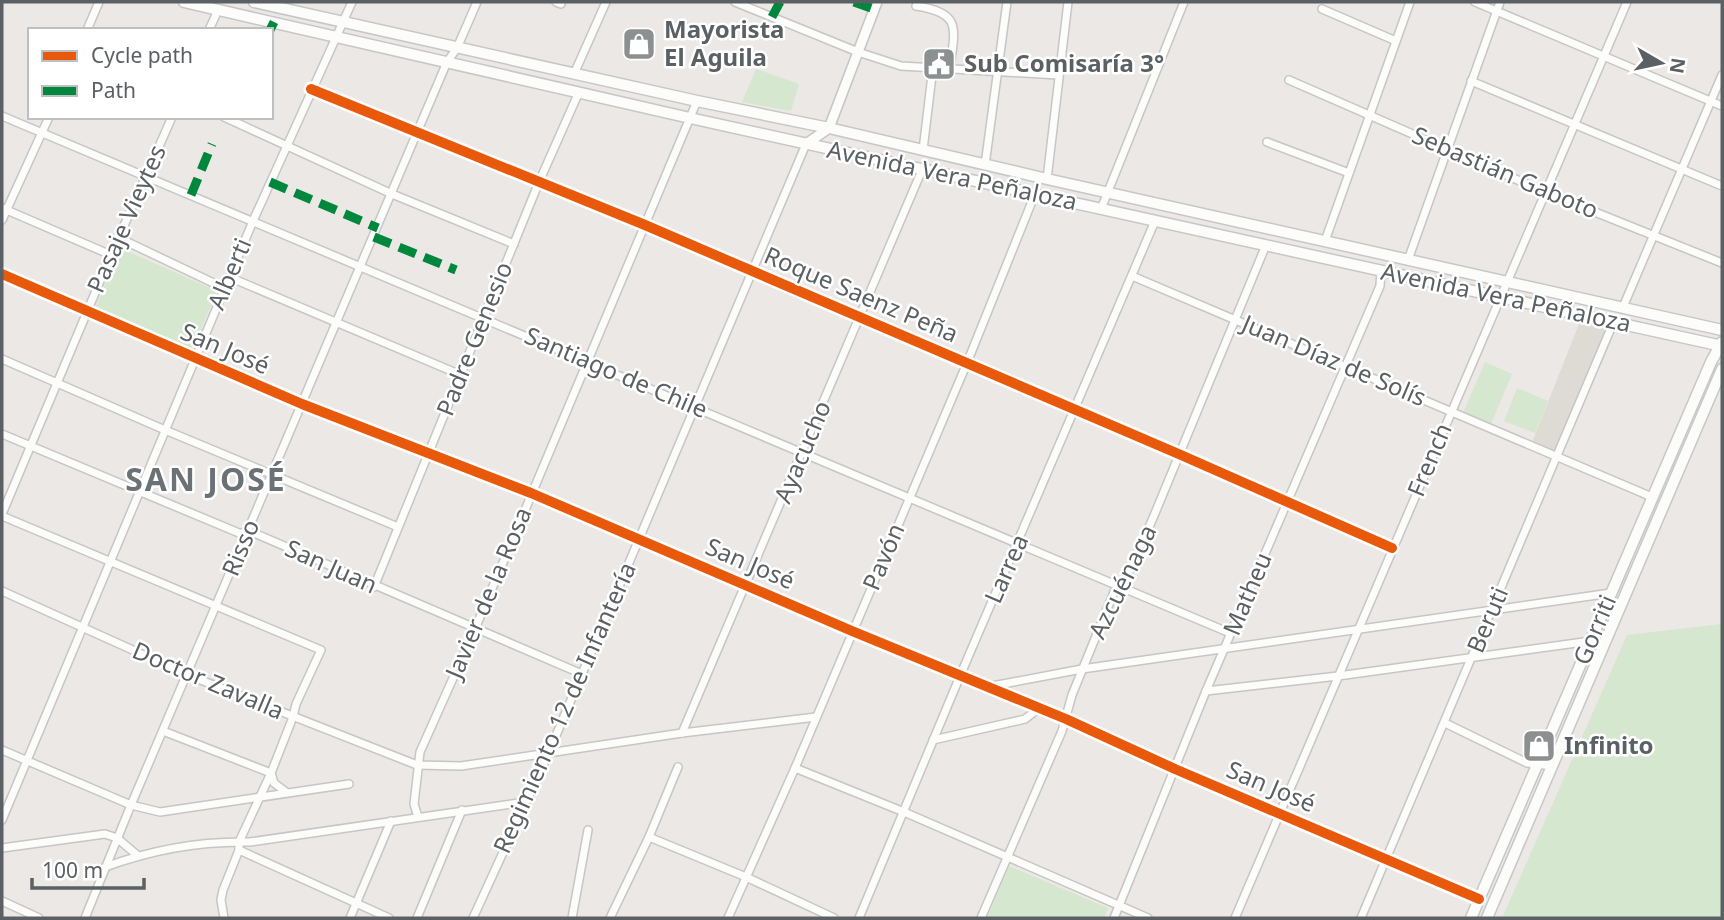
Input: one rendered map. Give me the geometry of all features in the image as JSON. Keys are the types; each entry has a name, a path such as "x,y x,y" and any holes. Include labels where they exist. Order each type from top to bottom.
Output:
{"main road":[{"name":"Avenida Vera Peñaloza","path":"184,2 922,170 1722,344"},
{"name":"Avenida Vera Peñaloza","path":"254,2 829,128 1722,330"},
{"name":"Gorriti","path":"1471,918 1711,362 1722,344"},
{"name":"Gorriti","path":"1487,918 1722,369"}],"street":[{"path":"88,28 99,2"},
{"name":"Alberti","path":"2,820 224,288 352,2"},
{"name":"Risso","path":"85,918 447,62 457,48 477,2"},
{"path":"574,74 606,2"},
{"path":"806,144 829,128 877,2"},
{"path":"985,165 1007,2"},
{"path":"1046,179 1069,2"},
{"path":"1101,209 1184,2"},
{"path":"1325,241 1410,2"},
{"path":"1475,2 1722,106"},
{"path":"1408,260 1500,2"},
{"name":"French","path":"1235,918 1627,2"},
{"path":"739,3 858,52 901,66 1058,75"},
{"path":"916,6 942,11 950,19 955,31 950,67"},
{"path":"1322,9 1396,41"},
{"path":"210,28 218,10"},
{"path":"923,150 933,67"},
{"path":"1623,307 1722,75"},
{"name":"Sebastián Gaboto","path":"1289,80 1545,192 1722,263"},
{"path":"1471,81 1722,186"},
{"name":"Roque Saenz Peña","path":"311,89 417,135 645,225 1392,548"},
{"name":"Padre Genesio","path":"374,587 579,92"},
{"name":"Javier de la Rosa","path":"418,817 414,804 420,752 475,629 697,101"},
{"name":"Santiago de Chile","path":"2,116 1230,633"},
{"path":"2,220 4,209 48,119"},
{"name":"Pasaje Vieytes","path":"2,515 86,311 171,119"},
{"path":"228,119 392,194 514,244"},
{"path":"1267,142 1349,173"},
{"name":"Regimiento 12 de Infantería","path":"472,918 549,752 806,144"},
{"name":"Ayacucho","path":"682,733 922,170"},
{"name":"Pavón","path":"728,918 795,768 967,363 1035,194"},
{"path":"4,209 111,255"},
{"name":"Larrea","path":"859,918 1155,221"},
{"path":"119,238 224,288"},
{"name":"Azcuénaga","path":"981,918 1066,719 1066,710 1114,592 1127,576 1181,455 1266,245"},
{"name":"Matheu","path":"1114,918 1230,633 1380,286 1381,270"},
{"name":"San José","path":"2,274 302,404 531,493 852,631 1066,719 1175,769 1479,899"},
{"name":"Juan Díaz de Solís","path":"1132,275 1652,497"},
{"path":"229,277 461,375"},
{"name":"Beruti","path":"1361,918 1614,321"},
{"path":"2,359 398,527"},
{"name":"San Juan","path":"2,434 239,533 254,533 374,587 582,674"},
{"path":"2,515 321,650 296,704 223,890 222,901 227,917"},
{"name":"Doctor Zavalla","path":"2,591 188,675 417,765 461,766 682,733 816,717"},
{"path":"986,687 1082,669 1611,593"},
{"path":"1206,691 1338,676 1591,641"},
{"path":"933,740 1025,719 1038,709"},
{"path":"1445,723 1527,763 1552,766"},
{"path":"163,731 271,773"},
{"path":"2,750 131,805 160,812 349,783"},
{"path":"610,918 649,837 678,767"},
{"path":"795,768 904,812 1148,918"},
{"path":"271,773 274,783 287,793"},
{"path":"239,846 525,802"},
{"path":"416,918 462,810"},
{"path":"350,918 391,821"},
{"path":"572,918 588,830"},
{"path":"2,848 96,834 117,838 137,855"},
{"path":"649,837 746,877 834,918"},
{"path":"105,867 137,855 225,841 389,918"},
{"path":"2,901 39,918"}],"shaded area":[{"path":"1583,314 1614,321 1557,456 1531,445"}],"green space":[{"path":"756,69 799,84 791,111 742,102"},
{"path":"120,248 217,291 191,352 95,309"},
{"path":"1485,362 1512,374 1491,424 1463,413"},
{"path":"1517,388 1548,401 1535,433 1504,421"},
{"path":"1722,624 1722,918 1503,916 1627,635"},
{"path":"1009,866 1108,908 1104,918 987,918"}],"marked path":[{"path":"772,17 780,2"},
{"path":"854,2 874,9"},
{"path":"271,28 274,22"},
{"path":"191,195 212,144"},
{"path":"270,182 378,228"},
{"path":"374,237 456,270"}],"cycle path":[{"path":"311,89 645,225 1392,548"},
{"path":"2,274 302,404 531,493 852,631 1066,719 1175,769 1479,899"}],"place":[{"name":"Mayorista El Aguila","path":"639,44"},
{"name":"Sub Comisaría 3°","path":"939,64"},
{"name":"Infinito","path":"1539,746"}],"district":[{"name":"SAN JOSÉ","path":"206,480"}]}
